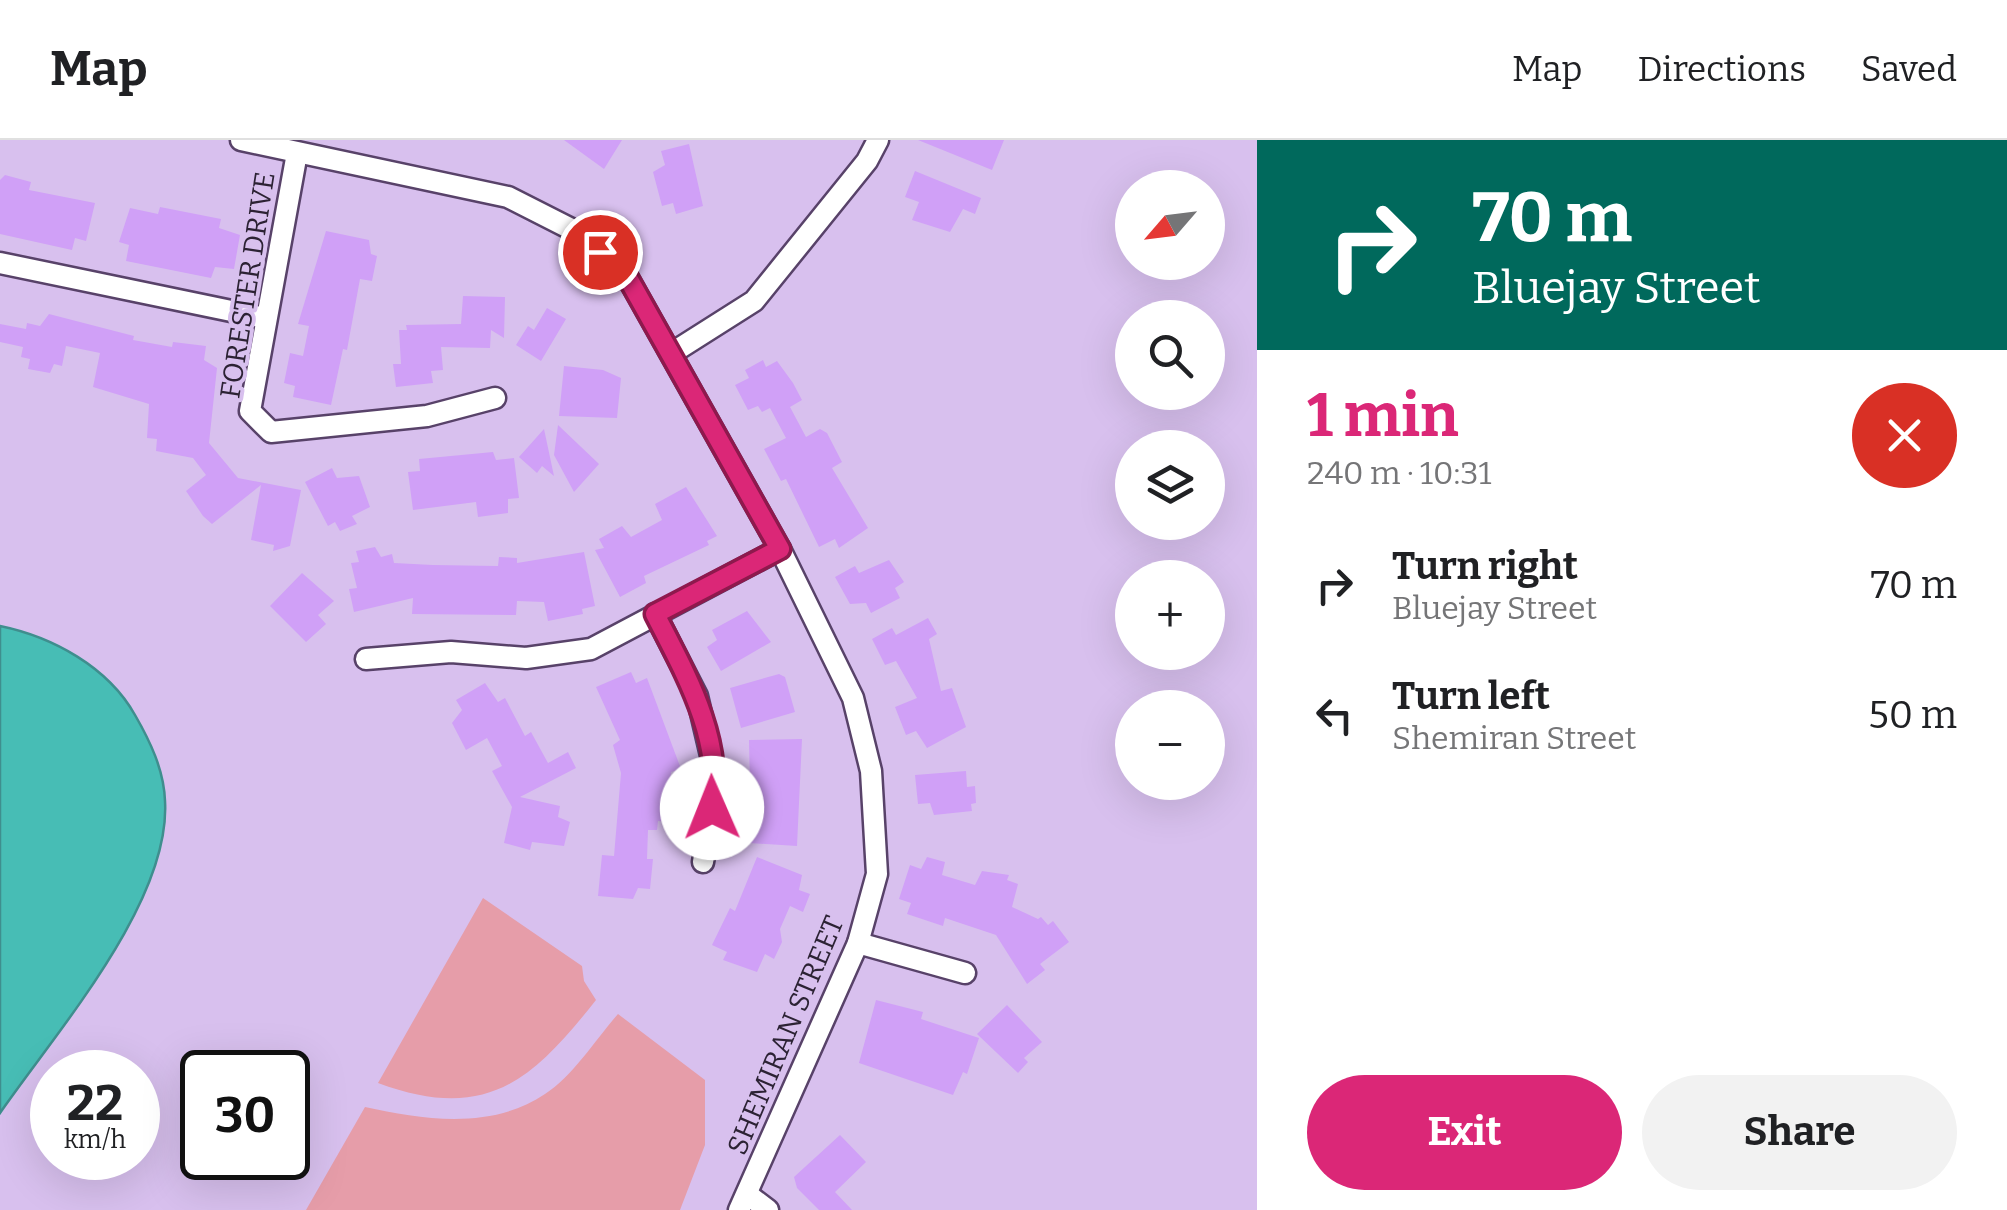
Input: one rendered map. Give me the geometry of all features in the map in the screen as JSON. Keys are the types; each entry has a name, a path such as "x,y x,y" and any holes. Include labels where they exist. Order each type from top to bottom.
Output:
{"street":[{"name":"SHEMIRAN STREET","path":"241,140 508,197 577,232 624,271 780,549 852,698 871,771 877,874 858,943 743,1202"},
{"path":"672,353 754,301 867,161 878,140"},
{"name":"FORESTER DRIVE","path":"297,152 250,411 271,432 427,416 495,398"},
{"path":"0,263 266,318"},
{"path":"366,658 452,652 526,658 591,649 780,549"},
{"path":"655,614 696,696 717,782 703,862"},
{"path":"858,943 965,973"},
{"path":"743,1202 768,1210"}],"shaded area":[{"path":"0,626 59,646 110,682 124,698 151,745 165,801 162,840 150,881 130,923 46,1050 30,1050 30,1071 0,1113"},
{"path":"483,898 582,966 584,981 596,1000 550,1053 504,1087 478,1096 449,1098 378,1083"},
{"path":"618,1014 705,1080 705,1145 680,1210 306,1210 365,1107 457,1119 503,1113 545,1094 565,1077"}],"building":[{"path":"564,140 622,140 604,169"},
{"path":"918,140 1004,140 992,170"},
{"path":"689,144 703,206 676,214 673,203 662,206 653,172 665,165 661,151"},
{"path":"915,171 981,198 975,214 963,209 950,232 912,220 919,202 905,197"},
{"path":"5,175 31,182 29,190 95,203 86,241 75,238 72,250 0,234 0,180"},
{"path":"160,207 221,219 219,228 240,235 234,269 215,267 211,278 126,261 129,245 119,242 130,208 158,214"},
{"path":"326,231 369,240 371,254 377,256 372,281 360,279 347,350 343,349 331,405 293,397 295,386 284,383 290,353 303,356 309,326 298,324"},
{"path":"463,296 505,297 504,338 491,330 490,348 441,347 443,370 431,371 433,383 396,387 393,364 401,364 399,330 407,330 406,325 461,324"},
{"path":"547,308 566,319 541,361 516,345 528,326 534,330"},
{"path":"49,314 134,336 133,340 172,347 173,342 206,346 204,360 217,368 209,443 238,478 301,490 290,546 273,551 274,545 251,540 261,485 212,524 203,516 186,491 206,475 193,458 156,451 157,439 147,438 149,404 93,387 100,353 66,346 62,366 54,364 50,373 28,369 30,359 21,357 23,347 0,342 0,324 26,329 27,323 40,326"},
{"path":"763,360 766,367 777,361 793,383 802,400 790,407 806,437 820,429 827,433 842,462 832,468 868,528 839,548 835,539 819,547 786,479 781,481 764,449 786,438 770,408 762,412 758,406 748,410 735,385 749,378 745,370"},
{"path":"564,366 603,370 621,378 617,418 559,416"},
{"path":"558,425 599,464 574,492 554,455"},
{"path":"544,429 554,476 542,466 537,473 519,457"},
{"path":"493,452 496,460 514,458 519,498 508,499 508,513 478,517 476,502 413,510 408,472 420,471 419,459"},
{"path":"332,468 337,478 359,476 370,507 352,516 357,524 340,531 335,522 328,526 305,482"},
{"path":"686,487 717,536 707,541 709,545 644,576 646,583 620,597 595,550 604,548 599,539 622,526 631,537 662,520 655,504"},
{"path":"375,547 381,557 392,554 394,563 433,565 498,566 499,557 517,558 517,563 584,552 595,606 582,609 583,614 548,621 544,602 517,601 516,615 412,614 413,598 354,612 349,589 357,588 351,563 359,562 356,551"},
{"path":"889,560 904,582 895,588 900,598 871,613 866,603 850,604 835,577 855,566 859,573"},
{"path":"302,573 334,601 318,615 326,624 306,642 270,606"},
{"path":"747,611 771,642 721,671 707,647 717,640 712,630"},
{"path":"928,618 937,634 929,639 941,691 952,688 966,727 927,748 916,731 906,735 895,707 917,698 896,661 885,665 872,639 892,628 896,635"},
{"path":"631,672 636,683 647,678 681,769 671,772 668,822 658,821 657,830 648,830 647,859 653,859 650,889 638,888 633,899 598,896 602,855 614,856 621,773 613,745 620,740 596,687"},
{"path":"779,674 785,677 795,712 741,728 730,688"},
{"path":"485,683 498,702 505,698 525,736 531,732 548,763 568,752 576,768 520,797 560,806 558,817 570,822 564,846 532,842 530,850 504,843 512,807 492,771 502,766 487,738 466,750 452,723 462,710 456,700"},
{"path":"802,739 797,846 749,843 756,787 750,788 749,740"},
{"path":"966,771 967,787 975,786 976,803 971,804 972,811 934,815 930,803 918,804 915,775"},
{"path":"757,857 802,875 799,890 810,894 803,912 790,906 774,959 765,954 757,972 723,960 727,952 712,945 730,908 735,911"},
{"path":"927,857 945,862 942,875 975,885 982,871 1009,875 1007,880 1018,884 1012,907 1041,917 1048,925 1053,921 1069,942 1040,964 1045,970 1027,984 996,935 945,918 943,926 907,914 911,903 899,899 910,865 921,869"},
{"path":"876,1000 923,1012 921,1019 979,1038 967,1074 963,1072 953,1095 859,1063"},
{"path":"1007,1005 1042,1042 1024,1058 1028,1062 1018,1073 977,1034"},
{"path":"840,1135 866,1162 835,1192 852,1210 819,1210 797,1188 794,1177"}],"route":[{"path":"600,252 624,271 780,549 655,614 696,696 717,782 712,808"}]}
